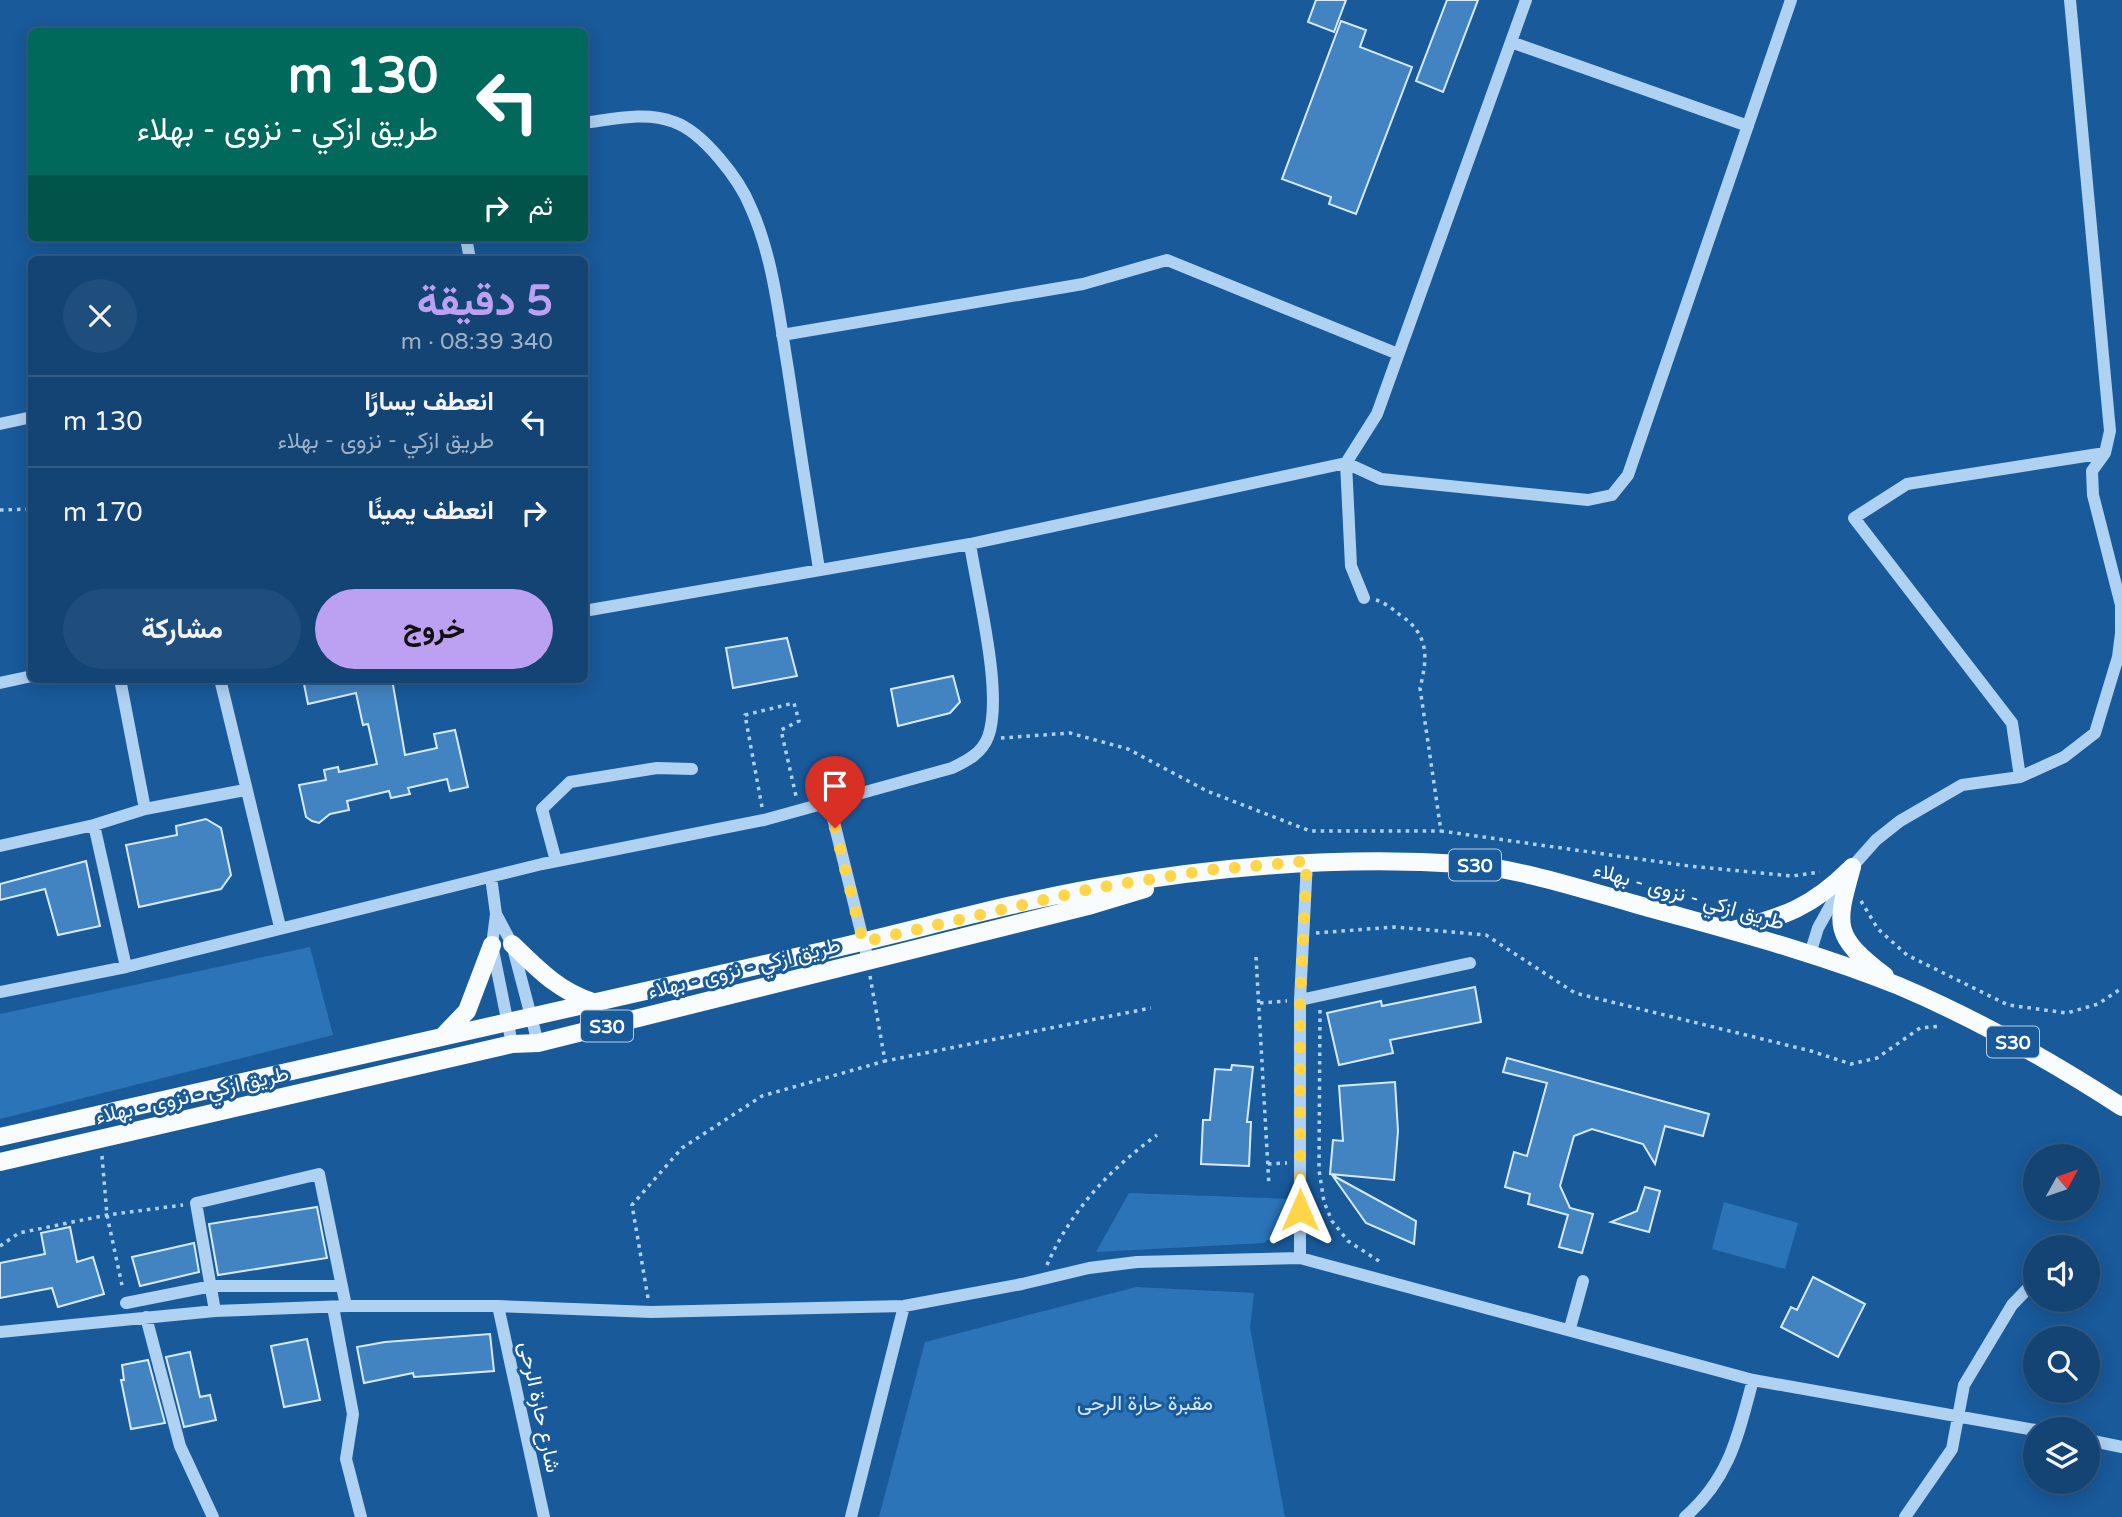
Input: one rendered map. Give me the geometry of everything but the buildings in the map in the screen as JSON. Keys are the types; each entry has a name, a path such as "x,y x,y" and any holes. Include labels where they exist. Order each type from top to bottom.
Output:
{"main road":[{"name":"طريق ازكي - نزوى - بهلاء","path":"0,1137 531,1019 593,1002 1095,888 1209,870 1307,861 1469,864 1572,887 1733,930 1898,986 2072,1074 2122,1107"},
{"path":"1733,930 1778,918 1804,907 1825,894 1852,867"},
{"path":"1852,867 1839,914 1842,934 1860,957 1898,986"},
{"name":"طريق ازكي - نزوى - بهلاء","path":"0,1162 512,1044 538,1043 1092,905 1209,870"},
{"path":"512,943 549,980 570,995 593,1002"},
{"path":"442,1037 467,1011 492,945"}],"street":[{"path":"1364,598 1351,566 1346,463 1377,414 1526,0"},
{"path":"588,610 970,544 1346,463 1381,479 1588,500 1612,495 1628,475 1791,0"},
{"path":"1810,954 1818,928 1852,867 1876,840 1900,821 1962,785 2020,776 2064,757 2095,733 2120,657 2121,605 2093,495 2092,471 2105,453 2110,431 2070,0"},
{"path":"1511,42 1748,126"},
{"path":"588,122 640,116 676,122 708,146 734,177 751,207 765,249 782,335 819,569"},
{"path":"782,335 1083,284 1167,260 1398,354"},
{"path":"0,424 28,418"},
{"path":"2020,776 2012,723 1854,518 1907,484 2105,453"},
{"path":"0,992 126,967 279,927 556,861 764,820 952,768 974,757 988,738 992,690 970,544"},
{"path":"0,683 28,677"},
{"path":"121,683 145,808"},
{"path":"221,683 279,927"},
{"path":"556,861 542,809 570,782 657,768 692,769"},
{"path":"0,846 94,825 145,808 245,790"},
{"path":"829,802 868,960"},
{"path":"94,825 126,967"},
{"path":"1300,1258 1300,1000 1307,861"},
{"path":"491,877 496,914 492,945 512,1044"},
{"path":"496,914 512,943 538,1043"},
{"path":"1300,1000 1470,964"},
{"path":"215,1311 196,1203 319,1174 342,1286 339,1307 353,1414 346,1459 361,1517"},
{"path":"0,1332 215,1311 339,1307 498,1306 651,1312 904,1306 1089,1268 1137,1262 1300,1258 1570,1328 1753,1380 2023,1428"},
{"path":"1570,1328 1583,1281"},
{"path":"125,1303 212,1286 342,1286"},
{"path":"1905,1517 1952,1449 1964,1385 2012,1305 2023,1294"},
{"name":"شارع حارة الرحى","path":"498,1306 544,1517"},
{"path":"850,1517 904,1306"},
{"path":"146,1317 180,1446 213,1517"},
{"path":"1685,1517 1721,1478 1738,1438 1753,1380"},
{"path":"2100,1442 2122,1447"}],"path":[{"path":"0,510 28,509"},
{"path":"1364,598 1380,601 1411,622 1423,637 1424,670 1420,688 1441,831"},
{"path":"764,820 745,715 794,703 799,721 781,730 799,809"},
{"path":"988,738 1070,733 1128,750 1208,791 1310,831 1441,831 1689,866 1792,876 1852,867"},
{"path":"1858,897 1878,929 1907,955 2008,1005 2067,1013 2098,1004 2122,988"},
{"path":"1329,933 1394,927 1486,935 1575,993 1811,1051 1850,1064 1877,1058 1920,1028 1952,1026 1958,1014"},
{"path":"1256,957 1269,1186"},
{"path":"868,960 885,1061"},
{"path":"1320,996 1319,1170 1324,1202 1332,1221 1348,1241 1368,1257 1390,1267"},
{"path":"1259,1003 1300,1000"},
{"path":"651,1312 636,1244 632,1205 682,1148 762,1096 885,1061 1151,1008"},
{"path":"1041,1280 1053,1251 1087,1198 1132,1153 1157,1135"},
{"path":"100,1140 107,1214 125,1303"},
{"path":"0,1247 19,1233 107,1214 196,1203"}],"green space":[{"path":"310,947 333,1035 0,1119 0,1014"},
{"path":"1129,1193 1289,1199 1285,1225 1264,1243 1096,1252"},
{"path":"1724,1202 1798,1223 1785,1269 1712,1249"},
{"name":"مقبرة حارة الرحى","path":"1136,1287 1254,1293 1250,1328 1285,1517 879,1517 925,1342"}],"route":[{"path":"835,828 863,942 1095,888 1209,870 1307,861 1300,1000 1300,1210"}]}
